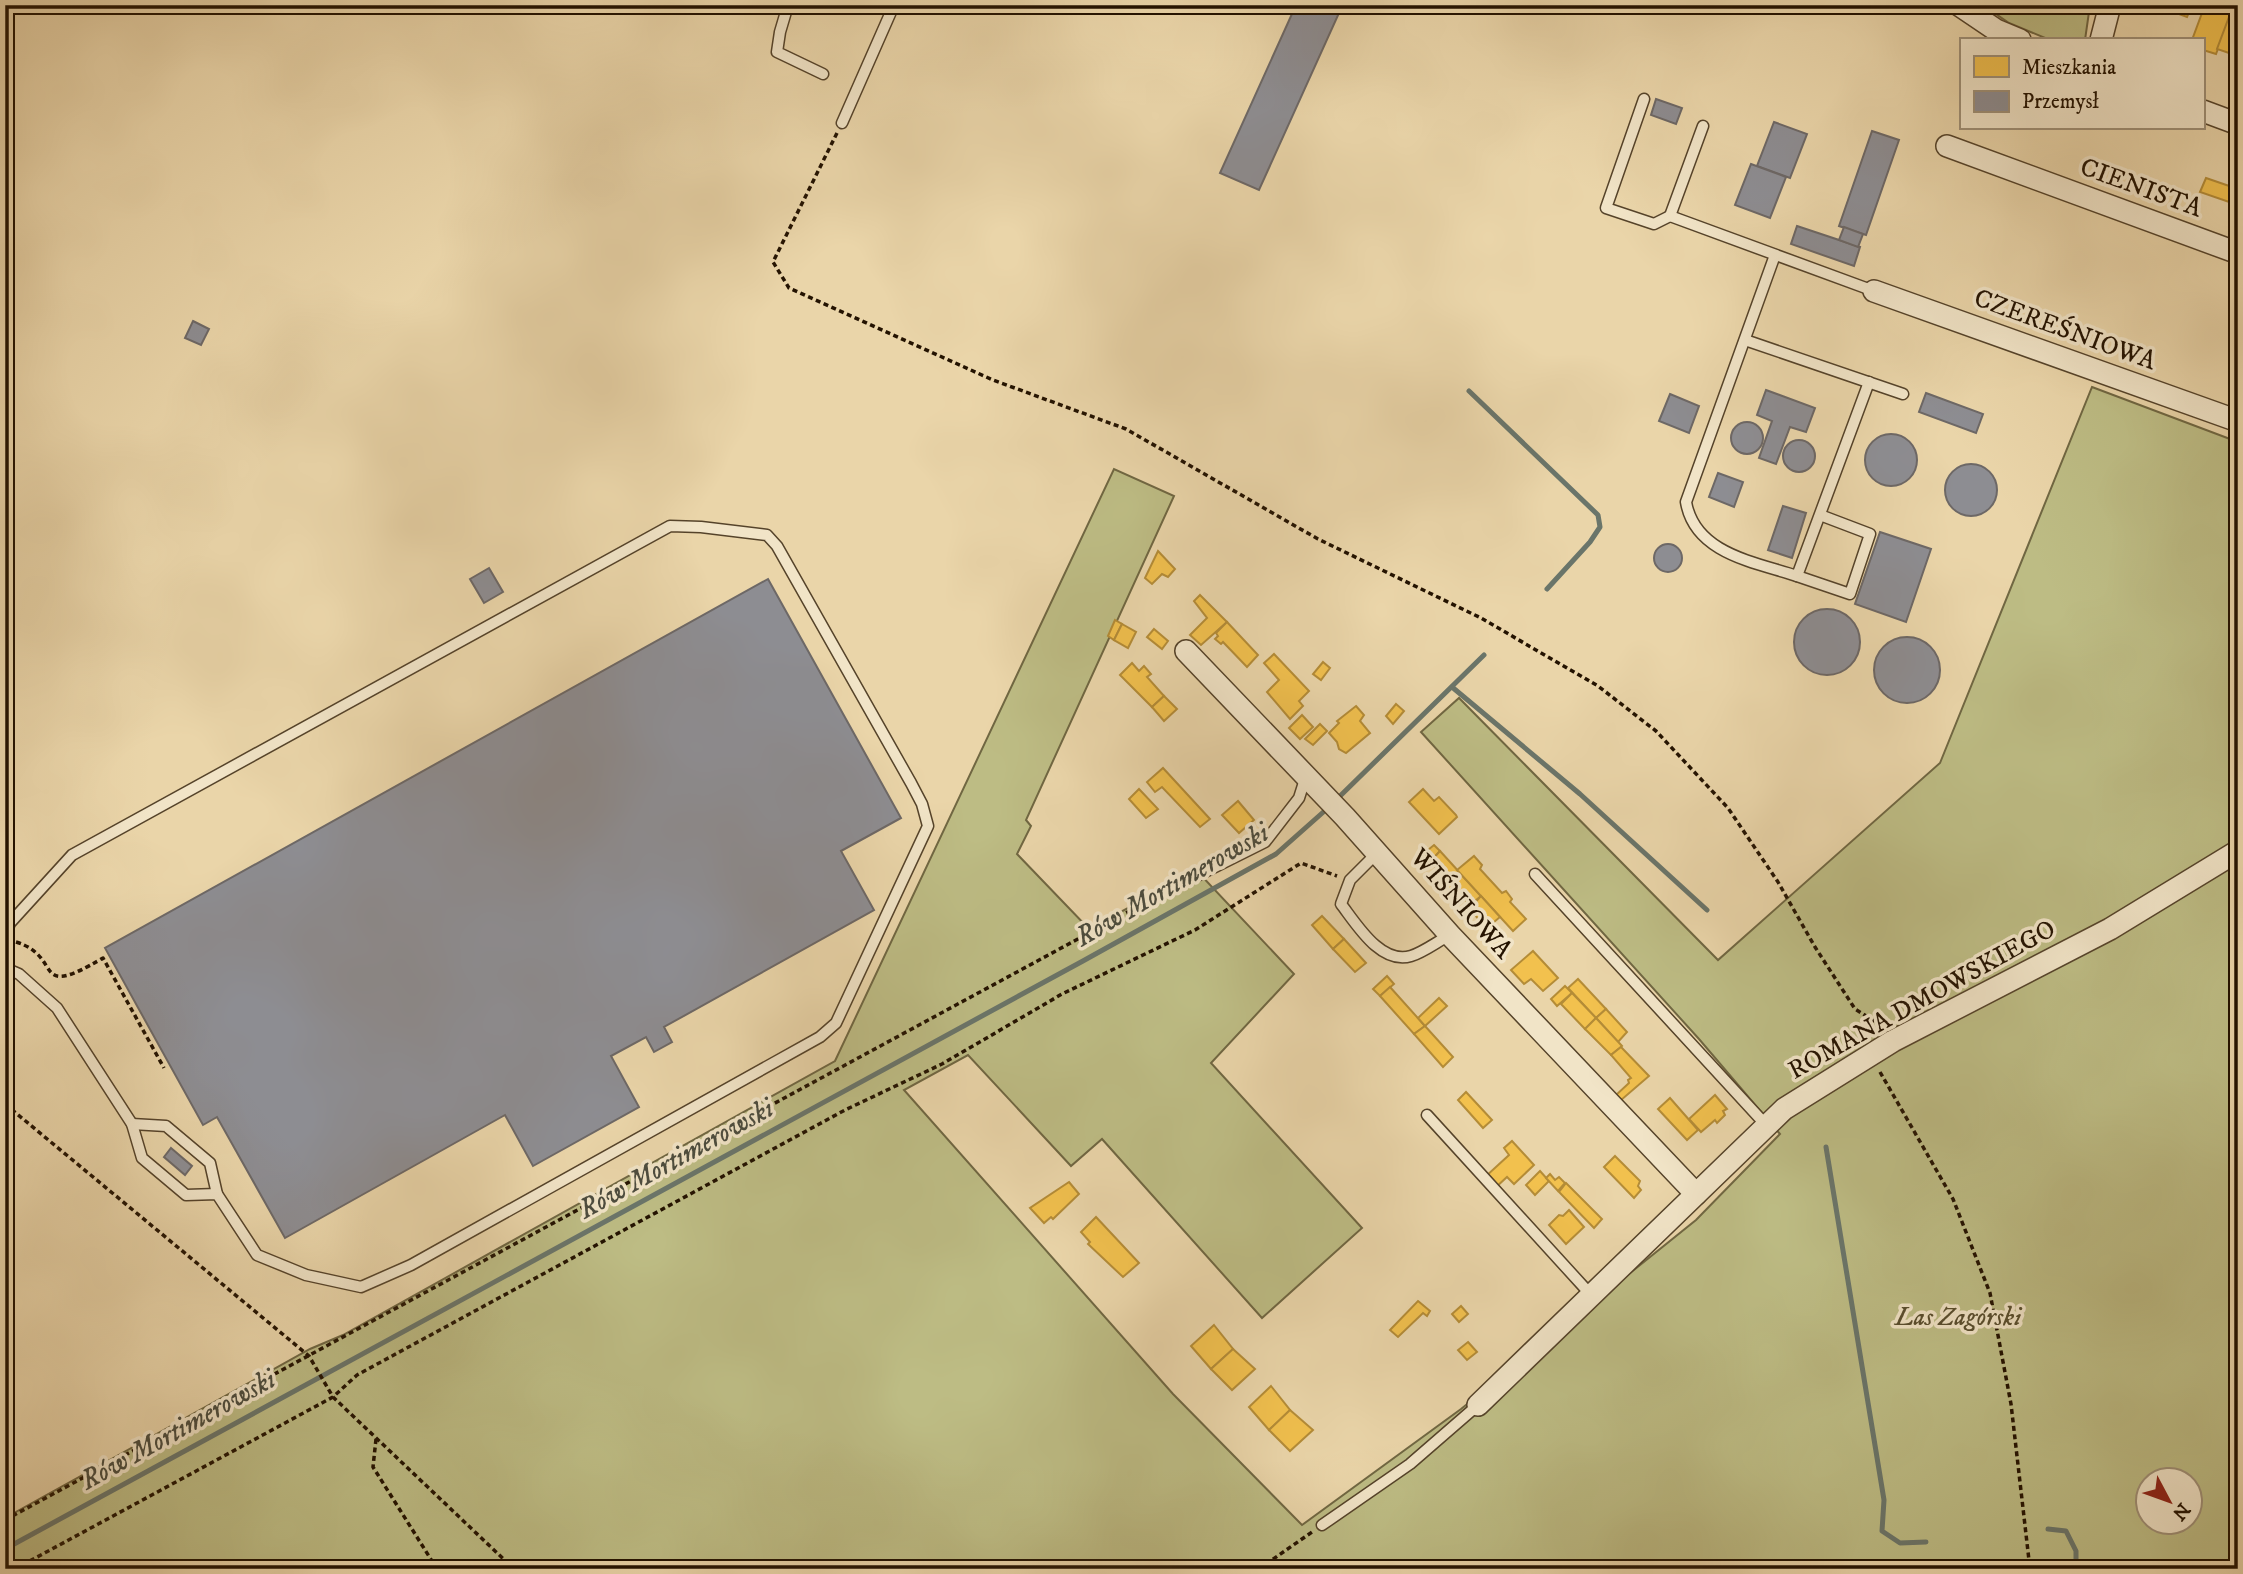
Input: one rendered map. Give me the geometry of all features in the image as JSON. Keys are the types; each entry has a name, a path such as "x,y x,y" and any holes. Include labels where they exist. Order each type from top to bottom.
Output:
{"street":[{"path":"1959,5 1996,30 2015,38"},
{"path":"2102,38 2110,5"},
{"path":"2204,111 2238,124"},
{"name":"CIENISTA","path":"1947,146 2238,253"},
{"name":"CZEREŚNIOWA","path":"1874,291 2238,421"},
{"name":"WIŚNIOWA","path":"1186,651 1345,817 1450,934 1696,1194"},
{"name":"ROMANA DMOWSKIEGO","path":"1478,1405 1784,1109 1893,1041 2110,929 2238,851"}],"lane":[{"path":"789,5 777,52 823,74"},
{"path":"842,123 894,5"},
{"path":"1644,100 1606,208 1654,224 1670,216 1703,126"},
{"path":"1670,216 1874,291"},
{"path":"1775,255 1686,502 1688,516 1704,539 1717,549 1850,593 1870,534 1820,514"},
{"path":"1745,340 1903,394"},
{"path":"1797,576 1869,382"},
{"path":"132,1124 166,1126 210,1163 216,1194 257,1255 306,1275 362,1287 411,1265 612,1155 820,1037 836,1023 928,826 922,804 911,783 777,546 767,535 670,526 72,855 10,923 7,968 31,984 57,1008 132,1124 142,1158 186,1195 216,1194"},
{"path":"1173,888 1265,842 1313,783"},
{"path":"1377,853 1350,880 1341,904 1366,936 1390,956 1411,956 1450,934"},
{"path":"1535,874 1766,1125"},
{"path":"1427,1115 1592,1296"},
{"path":"1322,1525 1410,1464 1478,1405"}],"path":[{"path":"842,123 773,262 789,288 993,380 1126,429 1318,539 1481,618 1598,686 1656,731 1728,808 1778,882 1855,1009 1886,1029 1893,1041"},
{"path":"15,1569 333,1397 357,1375 845,1110 942,1064 1062,994 1195,930 1301,863 1350,880"},
{"path":"5,1520 1173,888"},
{"path":"8,942 32,947 52,975 61,978 77,973 103,958 164,1068"},
{"path":"1870,1055 1953,1199 1990,1293 2011,1404 2030,1569"},
{"path":"5,1104 309,1356 333,1397 514,1569"},
{"path":"376,1438 373,1467 438,1569"},
{"path":"1259,1569 1322,1525"}],"green space":[{"path":"1983,5 2090,5 2085,38 2045,38 2009,23"},
{"name":"Las Zagórski","path":"2092,387 2238,442 2238,1569 5,1569 5,1518 310,1349 343,1335 835,1061 1114,469 1174,496 1026,820 1031,826 1017,854 1089,929 1197,871 1294,974 1211,1063 1362,1228 1262,1318 1102,1139 1071,1166 968,1055 904,1090 1173,1394 1302,1525 1461,1409 1696,1220 1780,1134 1699,1039 1421,732 1459,698 1718,960 1940,763"}],"building: Mieszkania":[{"path":"2192,5 2187,17 2160,7"},
{"path":"2205,5 2231,14 2216,54 2204,50 2204,38 2193,38"},
{"path":"2232,9 2238,11 2238,56 2217,49"},
{"path":"2206,178 2238,189 2238,205 2200,192"},
{"path":"1158,551 1175,569 1168,577 1162,574 1152,584 1145,578"},
{"path":"1200,595 1227,622 1201,645 1190,635 1207,618 1194,601"},
{"path":"1115,620 1122,624 1114,640 1108,636"},
{"path":"1227,622 1258,655 1247,667 1223,642 1221,644 1215,639 1218,636 1216,633"},
{"path":"1122,624 1136,632 1128,648 1114,640"},
{"path":"1154,629 1168,641 1162,649 1147,637"},
{"path":"1274,654 1309,691 1299,701 1303,706 1290,719 1267,692 1279,680 1264,663"},
{"path":"1323,662 1330,668 1321,680 1313,674"},
{"path":"1132,663 1139,671 1144,666 1151,674 1147,677 1164,696 1152,707 1120,675"},
{"path":"1164,696 1177,709 1164,721 1152,707"},
{"path":"1396,704 1404,711 1393,724 1386,716"},
{"path":"1356,706 1364,715 1360,721 1370,733 1346,753 1339,749 1329,733 1339,723 1337,721"},
{"path":"1302,715 1313,727 1300,739 1289,728"},
{"path":"1320,724 1327,731 1313,745 1305,739"},
{"path":"1163,768 1210,819 1200,827 1162,787 1155,792 1147,782"},
{"path":"1139,789 1158,809 1146,818 1129,799"},
{"path":"1423,789 1434,801 1439,797 1457,817 1439,834 1409,802"},
{"path":"1238,801 1254,820 1239,833 1222,815"},
{"path":"1434,845 1440,851 1430,862 1423,854"},
{"path":"1440,851 1481,896 1470,905 1457,892 1452,896 1444,887 1449,882 1430,862"},
{"path":"1474,856 1482,865 1480,869 1502,893 1506,891 1512,899 1510,902 1526,919 1513,931 1457,870"},
{"path":"1481,896 1500,917 1487,928 1469,909"},
{"path":"1322,916 1344,939 1333,949 1312,925"},
{"path":"1344,939 1366,963 1355,972 1333,949"},
{"path":"1533,951 1558,978 1543,991 1531,979 1524,984 1511,970"},
{"path":"1387,976 1394,984 1380,996 1373,989"},
{"path":"1578,979 1606,1009 1596,1018 1568,988"},
{"path":"1565,986 1572,993 1557,1006 1551,999"},
{"path":"1390,987 1425,1026 1414,1034 1380,996"},
{"path":"1572,993 1596,1018 1585,1029 1561,1004"},
{"path":"1439,998 1447,1006 1425,1026 1418,1018"},
{"path":"1606,1009 1627,1032 1618,1042 1596,1018"},
{"path":"1596,1018 1622,1046 1611,1055 1585,1029"},
{"path":"1425,1026 1453,1057 1443,1067 1414,1034"},
{"path":"1621,1047 1649,1076 1620,1101 1615,1096 1631,1078 1611,1055"},
{"path":"1466,1092 1492,1120 1483,1128 1458,1100"},
{"path":"1715,1095 1727,1109 1723,1111 1725,1115 1701,1132 1689,1119"},
{"path":"1670,1098 1698,1130 1687,1140 1658,1109"},
{"path":"1512,1141 1534,1165 1514,1184 1507,1177 1495,1188 1485,1177 1509,1155 1504,1148"},
{"path":"1615,1156 1640,1181 1638,1186 1641,1190 1634,1198 1604,1167"},
{"path":"1540,1171 1549,1181 1535,1195 1526,1185"},
{"path":"1550,1174 1555,1180 1559,1177 1565,1183 1558,1191 1546,1178"},
{"path":"1069,1182 1079,1194 1053,1219 1051,1217 1044,1223 1030,1208"},
{"path":"1566,1183 1602,1219 1594,1228 1559,1192"},
{"path":"1569,1210 1584,1227 1566,1244 1549,1225"},
{"path":"1096,1217 1139,1263 1123,1277 1088,1244 1090,1242 1081,1232"},
{"path":"1418,1301 1430,1311 1427,1316 1423,1313 1398,1337 1390,1330"},
{"path":"1461,1306 1468,1314 1459,1322 1452,1314"},
{"path":"1214,1325 1233,1349 1211,1369 1191,1346"},
{"path":"1468,1342 1477,1352 1467,1360 1458,1350"},
{"path":"1233,1349 1255,1369 1232,1390 1211,1369"},
{"path":"1271,1386 1290,1410 1269,1430 1249,1407"},
{"path":"1290,1410 1313,1430 1290,1451 1269,1430"}],"building: Przemysł":[{"path":"1296,5 1321,5 1339,13 1259,190 1220,173"},
{"path":"1656,99 1682,108 1676,124 1651,115"},
{"path":"1774,122 1807,134 1790,178 1757,166"},
{"path":"1872,131 1899,140 1866,235 1839,226"},
{"path":"1751,164 1786,177 1770,218 1735,205"},
{"path":"1797,226 1860,247 1854,266 1791,244"},
{"path":"1844,227 1863,234 1858,247 1839,240"},
{"path":"193,321 209,329 201,345 185,338"},
{"path":"1766,390 1815,408 1806,432 1790,427 1776,464 1759,458 1772,421 1757,415"},
{"path":"1926,393 1983,414 1976,433 1919,412"},
{"path":"1670,394 1699,406 1689,433 1659,421"},
{"path":"1747,422 1759,426 1763,438 1759,450 1747,454 1735,450 1731,438 1735,426"},
{"path":"1891,434 1901,436 1909,442 1915,450 1915,470 1909,478 1901,484 1891,486 1881,484 1873,478 1867,470 1865,460 1867,450 1873,442 1881,436"},
{"path":"1799,440 1811,444 1815,456 1811,468 1799,472 1787,468 1783,456 1787,444"},
{"path":"1971,464 1981,466 1989,472 1995,480 1995,500 1989,508 1981,514 1971,516 1961,514 1953,508 1947,500 1945,490 1947,480 1953,472 1961,466"},
{"path":"1718,473 1743,482 1734,507 1709,497"},
{"path":"1783,506 1806,513 1792,558 1768,550"},
{"path":"1880,532 1931,549 1906,622 1855,604"},
{"path":"1668,544 1678,548 1682,558 1678,568 1668,572 1658,568 1654,558 1658,548"},
{"path":"489,568 503,592 484,603 470,579"},
{"path":"768,579 901,818 841,851 874,910 664,1027 672,1042 654,1052 646,1037 611,1056 639,1107 533,1166 505,1115 285,1238 217,1117 203,1125 105,948"},
{"path":"1820,609 1834,609 1846,614 1855,623 1860,642 1858,655 1851,666 1834,675 1820,675 1808,670 1799,661 1794,649 1794,635 1799,623 1808,614"},
{"path":"1900,637 1914,637 1926,642 1935,651 1940,670 1938,683 1931,694 1914,703 1900,703 1888,698 1879,689 1874,677 1874,663 1879,651 1888,642"},
{"path":"171,1148 192,1166 185,1175 164,1157"}],"waterway":[{"path":"1469,391 1598,515 1600,527 1590,542 1547,589"},
{"path":"1336,800 1484,655"},
{"name":"Rów Mortimerowski","path":"1452,687 1580,794 1707,910"},
{"name":"Rów Mortimerowski","path":"5,1549 1276,854 1329,807"},
{"name":"Rów Mortimerowski","path":"1826,1147 1884,1500 1882,1531 1900,1543 1926,1542"},
{"name":"Rów Mortimerowski","path":"2048,1529 2066,1531 2076,1551 2076,1569"}]}
